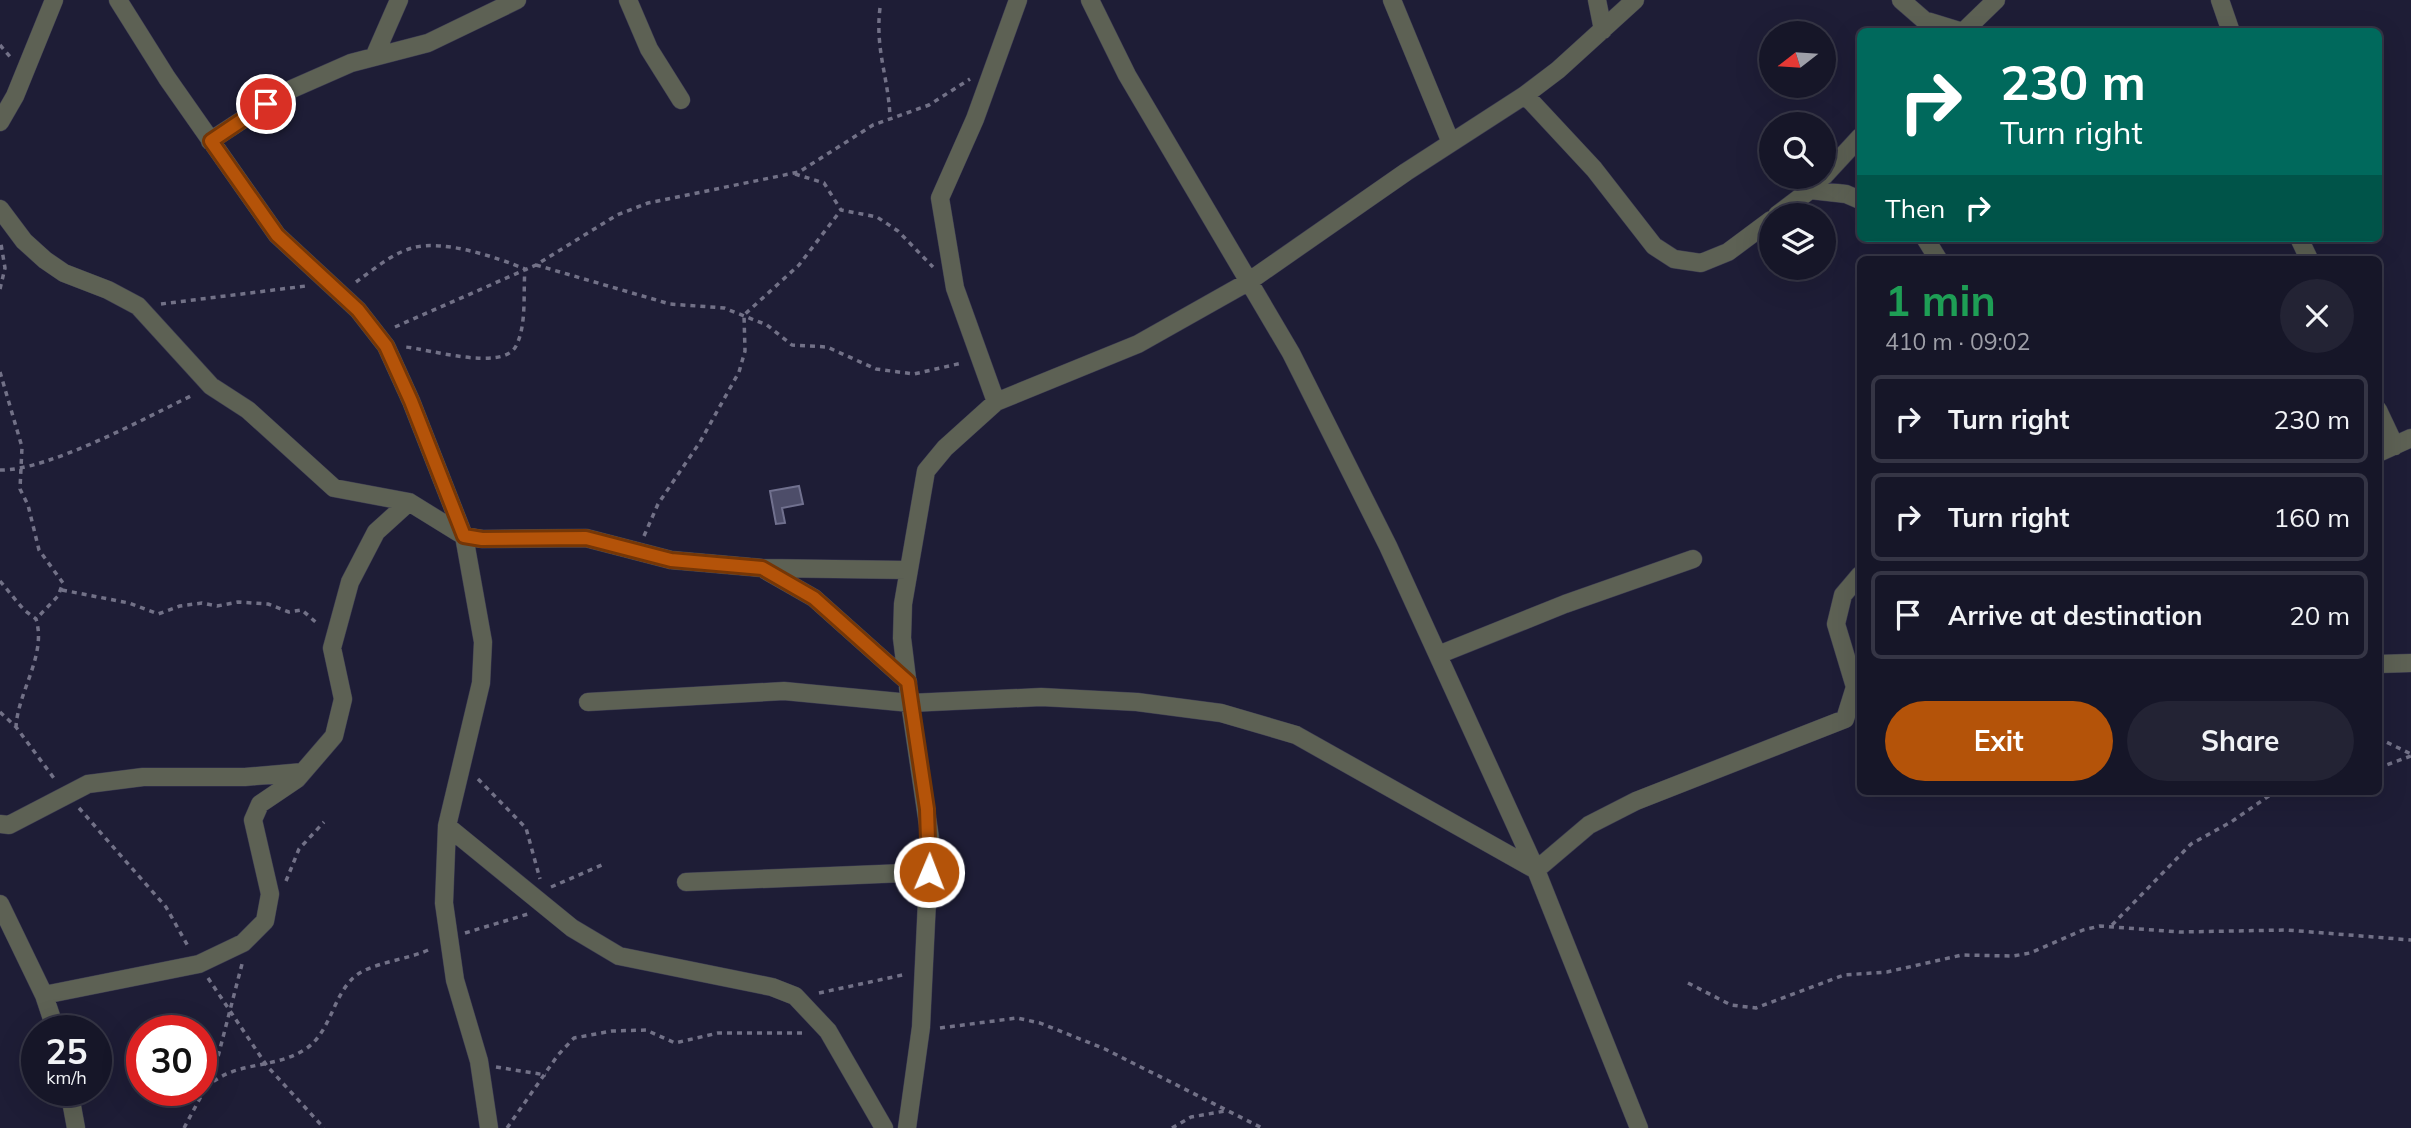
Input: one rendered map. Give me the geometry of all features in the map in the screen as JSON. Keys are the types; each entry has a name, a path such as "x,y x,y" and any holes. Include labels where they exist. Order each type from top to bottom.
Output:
{"street":[{"path":"0,122 15,96 54,0"},
{"path":"118,0 277,235 335,288 382,341 411,401 464,536 484,642 481,684 447,826 444,903 455,980 479,1060 489,1128"},
{"path":"374,57 399,0"},
{"path":"211,141 285,92 374,57 428,43 517,0"},
{"path":"628,0 649,49 681,100"},
{"path":"996,402 978,360 955,288 940,198 975,119 1018,0"},
{"path":"1090,0 1127,75 1291,353 1388,545 1536,870 1639,1128"},
{"path":"1392,0 1451,143"},
{"path":"1597,0 1603,30"},
{"path":"906,1128 921,1027 929,872 927,809 902,638 907,570 926,471 945,448 996,402 1138,344 1248,282 1525,95 1603,30 1634,0"},
{"path":"1901,0 1924,20 1950,28"},
{"path":"1967,28 1996,0"},
{"path":"2220,0 2230,28"},
{"path":"1525,95 1594,169 1654,246 1674,259 1701,263 1728,252 1759,229"},
{"path":"1836,162 1857,140"},
{"path":"1793,203 1810,190 1846,194 1857,199"},
{"path":"0,209 24,241 45,260 64,273 108,290 138,306 167,334 211,386 248,410 334,488 409,502 464,536 482,539 586,538 671,560 762,568 907,570"},
{"path":"2382,418 2395,446"},
{"path":"44,995 199,964 243,943 265,921 270,894 254,820 260,804 303,772 334,736 343,699 332,648 350,582 376,532 409,502"},
{"path":"1438,655 1566,604 1693,559"},
{"path":"762,568 814,598 908,682"},
{"path":"1536,870 1589,825 1636,801 1845,719 1855,687 1836,624 1843,595 1857,579"},
{"path":"2382,664 2411,663"},
{"path":"588,702 784,691 910,703 1041,697 1137,702 1221,713 1256,721 1296,735 1536,870"},
{"path":"0,824 9,824 88,784 143,777 245,777 303,772"},
{"path":"447,826 572,928 619,957 772,987 795,996 828,1031 884,1128"},
{"path":"686,882 929,872"},
{"path":"0,904 44,995 51,1015"},
{"path":"72,1106 76,1128"}],"path":[{"path":"880,8 877,38 889,85 890,117"},
{"path":"382,341 536,265 617,215 648,203 794,174 890,117 929,105 992,68"},
{"path":"794,174 824,183 841,210 877,217 898,232 955,288"},
{"path":"637,550 658,504 700,442 739,372 745,351 744,315 799,265 841,210"},
{"path":"0,235 5,268 0,289"},
{"path":"138,306 335,288 394,255 423,246 494,256 525,269"},
{"path":"536,265 670,304 724,308 767,325 792,345 827,347 876,369 914,374 978,360"},
{"path":"382,341 480,358 510,353 516,346 520,330 525,269"},
{"path":"0,372 22,447 18,482 28,505 39,550 63,580 62,590 36,619"},
{"path":"0,470 19,469 54,458 211,386"},
{"path":"0,581 24,610 36,619 40,634 33,667 18,707 16,727"},
{"path":"62,590 129,603 158,614 180,606 238,602 268,604 289,612 302,610 309,613 324,631 332,648"},
{"path":"0,712 16,727 66,794"},
{"path":"2382,740 2411,755"},
{"path":"2382,766 2411,755"},
{"path":"461,765 526,828 542,890 604,864"},
{"path":"2112,925 2191,844 2231,822 2270,795"},
{"path":"217,1079 225,1072 267,1066 304,1050 321,1032 342,991 354,976 426,951 448,939 550,908"},
{"path":"1688,983 1731,1005 1756,1008 1844,975 1887,972 1962,955 2012,956 2030,953 2083,930 2112,925 2179,932 2287,930 2393,941 2411,940"},
{"path":"795,996 842,990 923,971"},
{"path":"217,1059 230,1011"},
{"path":"921,1027 947,1029 1017,1018 1040,1023 1105,1049 1262,1128"},
{"path":"507,1128 566,1044 594,1033 646,1030 675,1043 718,1033 769,1035 828,1031"},
{"path":"479,1060 513,1072 546,1075"},
{"path":"184,1128 196,1106"},
{"path":"1172,1128 1191,1117 1226,1111"}],"building":[{"path":"799,486 803,504 782,508 785,523 776,524 770,491"}],"route":[{"path":"266,104 211,141 277,235 358,310 386,346 411,401 464,536 482,539 586,538 671,560 762,568 814,598 908,682 927,809 929,872"}]}
